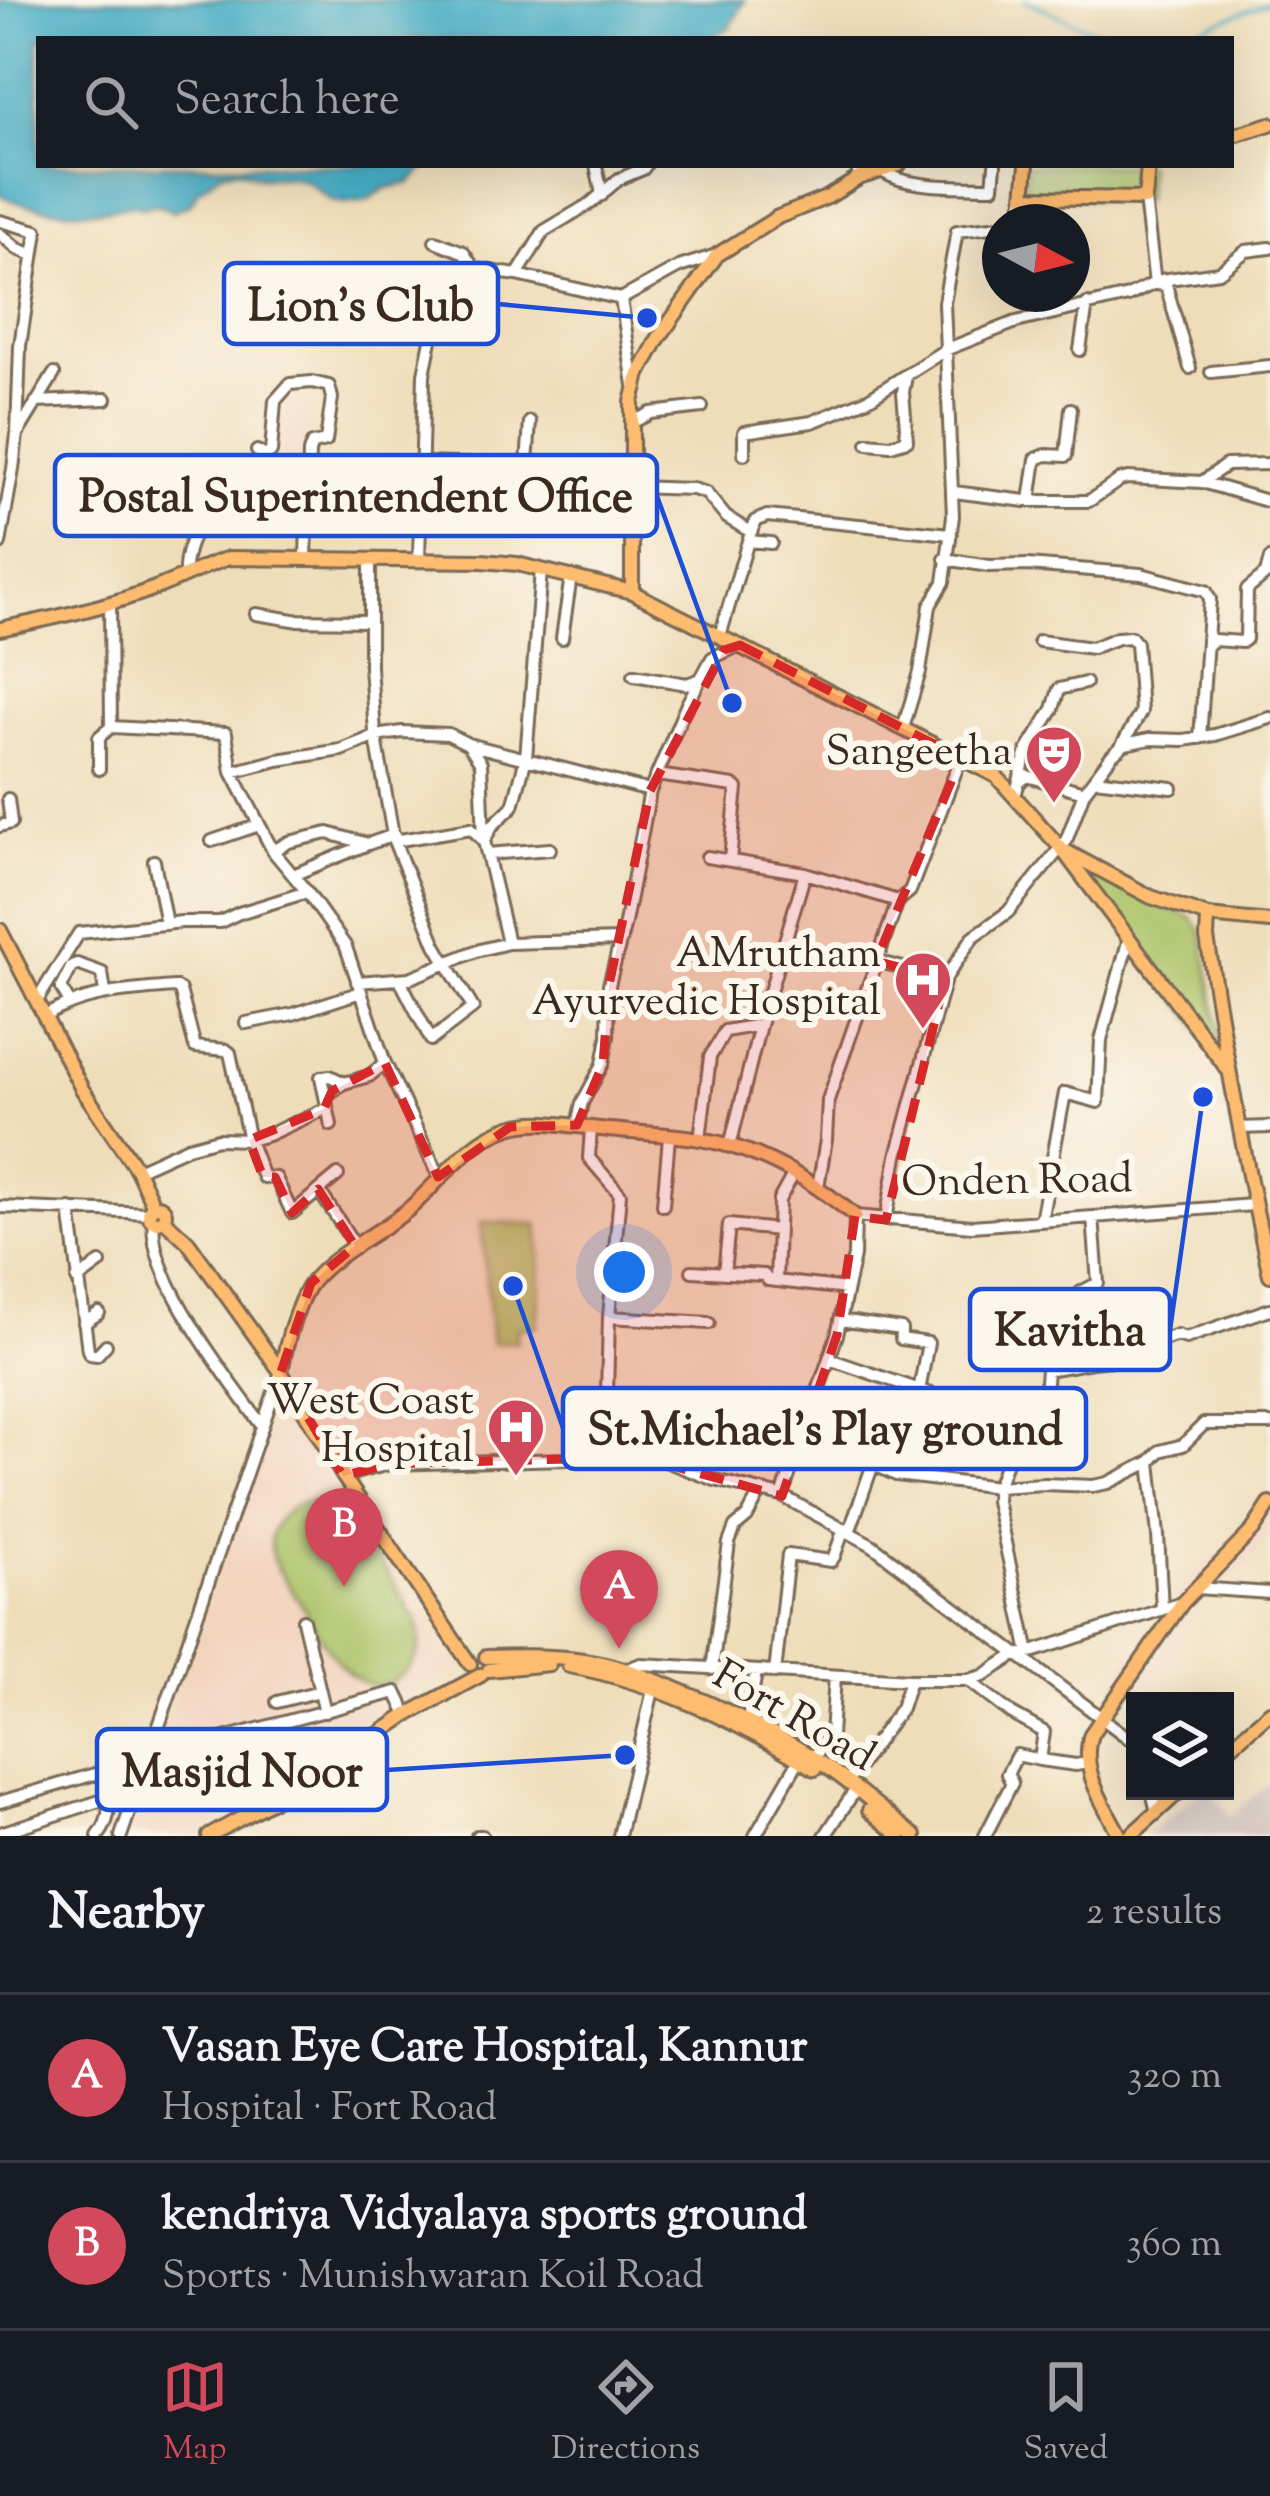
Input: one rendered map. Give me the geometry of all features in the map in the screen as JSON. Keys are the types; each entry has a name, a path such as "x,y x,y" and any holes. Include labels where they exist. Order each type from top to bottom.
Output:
{"main road":[{"path":"1234,135 1270,124"},
{"path":"1027,168 1024,197 1145,199 1148,168"},
{"path":"632,592 634,387 658,339 717,255 753,230 828,196 858,171 881,169"},
{"path":"0,629 110,603 230,558 482,561 632,592 1017,790 1228,1070"},
{"path":"1061,848 1151,897 1208,916 1270,922"},
{"path":"1208,916 1207,938 1228,1070 1270,1275"},
{"path":"0,930 82,1089 137,1170 155,1215 188,1242 280,1372 343,1476 476,1663 460,1685 315,1777 209,1836"},
{"path":"280,1372 310,1282 408,1210 475,1146 510,1127 584,1126 730,1146 775,1162 855,1216"},
{"path":"1120,1836 1090,1775 1087,1747 1101,1718 1182,1603 1252,1530 1270,1504"},
{"name":"Fort Road","path":"476,1663 503,1657 576,1660 625,1670 746,1725 806,1759 896,1829 916,1836"},
{"name":"Fort Road","path":"476,1663 571,1666 654,1685"},
{"path":"1234,1743 1270,1712"},
{"path":"1130,1836 1171,1800"}],"street":[{"path":"597,168 602,195"},
{"path":"517,275 544,231 619,179 644,168"},
{"path":"881,169 892,178 993,187 995,168"},
{"path":"1022,204 1024,197"},
{"path":"1145,199 1155,284"},
{"path":"0,220 37,231 20,346 17,434 0,544"},
{"path":"903,728 920,672 930,606 944,582 951,534 954,492 944,303 957,231 982,227"},
{"path":"0,234 33,255"},
{"path":"435,242 463,252 475,270"},
{"path":"1090,303 1128,296 1161,280 1219,272 1246,251 1270,248"},
{"path":"419,560 424,374 434,326 464,277 475,270 517,275 621,299 679,267 717,255"},
{"path":"1155,284 1166,285 1190,368"},
{"path":"621,299 634,387"},
{"path":"744,454 744,432 812,422 868,399 945,350 1055,312"},
{"path":"1080,350 1086,312"},
{"path":"1211,372 1270,366"},
{"path":"17,434 54,374"},
{"path":"868,443 892,445 907,440 906,376"},
{"path":"257,451 266,456 271,452 275,400 290,384 329,386 332,398 326,441 314,443 309,452 306,558"},
{"path":"36,401 106,400"},
{"path":"631,423 651,413 702,407"},
{"path":"1030,501 1036,459 1046,454 1066,456 1071,409"},
{"path":"423,464 522,466 530,422"},
{"path":"1202,482 1226,465 1270,464"},
{"path":"954,492 1030,501 1089,501 1129,478 1202,482 1270,502"},
{"path":"185,574 184,558 208,501 206,487"},
{"path":"632,487 706,493 750,536 771,543"},
{"path":"720,636 750,536 756,521 766,516 951,534"},
{"path":"370,559 376,736 394,838 436,945 473,1008 430,1040 400,980"},
{"path":"946,559 989,566 1141,574 1201,587 1210,599 1200,737"},
{"path":"1208,645 1214,640 1246,639 1246,590 1267,574 1270,560"},
{"path":"485,847 492,826 513,806 526,758 541,570"},
{"path":"562,638 571,576"},
{"path":"110,603 111,727"},
{"path":"256,614 294,620 369,621"},
{"path":"886,1220 897,1156 945,980 973,937 1008,912 1061,848 1084,793 1141,712 1136,643 1131,638 1092,648 1039,641"},
{"path":"672,1464 644,1408 607,1394 620,1194 590,1158 582,1103 603,1064 608,985 650,791 712,658 740,645"},
{"path":"634,675 688,684 701,679"},
{"path":"1017,790 1027,751 1059,688 1084,683"},
{"path":"1122,745 1200,737 1270,718"},
{"path":"99,769 99,737 111,727 226,733 232,772 273,850 346,946 385,1063 440,1178"},
{"path":"232,772 341,750 376,736 448,734 468,744 650,791"},
{"path":"468,744 481,763 485,847 508,943"},
{"path":"818,1187 828,1100 898,901 910,891 961,758"},
{"path":"657,775 736,787 730,860"},
{"path":"1017,790 1027,776 1084,793"},
{"path":"1094,779 1172,788"},
{"path":"0,826 11,823 8,799"},
{"path":"212,841 259,825"},
{"path":"293,875 394,838 472,828 485,847"},
{"path":"273,850 328,833 368,844"},
{"path":"485,847 550,849"},
{"path":"707,856 806,873 898,901"},
{"path":"154,860 166,924"},
{"path":"730,1146 806,873"},
{"path":"38,999 79,932 220,922 307,892"},
{"path":"1041,1221 1065,1093 1098,1102 1101,1040 1129,938"},
{"path":"245,1023 293,1014 359,987 420,975 508,943 621,940"},
{"path":"876,962 945,980"},
{"path":"70,1003 61,988 77,964 102,973 106,992"},
{"path":"45,1016 106,992 180,990 195,1047 230,1053 249,1140 263,1177 276,1178 292,1213 338,1174"},
{"path":"700,1139 710,1057 725,1031 760,1025"},
{"path":"331,1125 322,1075 344,1083 361,1080 385,1063"},
{"path":"137,1170 218,1138 249,1140 268,1135 327,1102 344,1083"},
{"path":"1239,1128 1270,1127"},
{"path":"663,1205 669,1137"},
{"path":"776,1281 779,1200 794,1173"},
{"path":"320,1192 356,1247"},
{"name":"Onden Road","path":"855,1216 972,1226 1253,1205"},
{"path":"0,1207 155,1215 155,1242 173,1296 262,1426"},
{"path":"70,1209 90,1354 106,1345"},
{"path":"782,1496 840,1320 854,1256 855,1216"},
{"path":"1092,1362 1081,1292 1098,1283 1093,1217"},
{"path":"724,1273 729,1225 778,1230"},
{"path":"77,1280 100,1264"},
{"path":"692,1271 847,1289"},
{"path":"971,1432 1018,1430 1043,1418 1047,1370 1135,1358 1177,1334 1186,1338 1270,1310"},
{"path":"84,1323 99,1313"},
{"path":"609,1317 709,1323"},
{"path":"840,1320 901,1329 901,1339 928,1343 920,1391"},
{"path":"829,1359 944,1397 968,1416 967,1450 919,1462 873,1464"},
{"path":"121,1836 280,1372"},
{"path":"799,1440 896,1475 997,1487 1094,1486 1150,1462 1160,1451 1183,1445 1204,1424 1270,1424"},
{"path":"1018,1430 996,1501 1029,1653"},
{"path":"343,1476 389,1464 640,1457 782,1496 890,1558 1126,1736"},
{"path":"1150,1462 1162,1609"},
{"path":"775,1673 788,1555 831,1561 835,1557 873,1464"},
{"path":"712,1670 729,1543 760,1491"},
{"path":"1196,1588 1270,1593"},
{"path":"625,1670 641,1664 968,1680 1015,1655 1182,1603"},
{"path":"303,1620 325,1712"},
{"path":"746,1725 756,1672"},
{"path":"755,1836 806,1759 831,1736 835,1676"},
{"path":"825,1836 901,1708 910,1680"},
{"path":"968,1680 1044,1732 1040,1760"},
{"path":"619,1836 654,1685"},
{"path":"277,1702 320,1691"},
{"path":"0,1802 398,1692 407,1715"},
{"path":"985,1836 1012,1783 1006,1774 1017,1754 1087,1763"},
{"path":"98,1836 106,1826 110,1803 102,1772"},
{"path":"0,1833 109,1798"},
{"path":"1155,1800 1157,1813"}],"highlighted area":[{"path":"740,645 961,758 876,961 945,979 886,1220 855,1216 837,1335 782,1496 640,1457 389,1464 343,1476 281,1372 311,1283 355,1246 318,1189 292,1213 275,1177 263,1177 249,1140 324,1109 332,1091 385,1063 438,1177 510,1127 577,1125 603,1064 609,985 650,791 724,650"}],"shaded area":[{"path":"283,402 311,405 303,488 293,487 288,465 278,463"},
{"path":"423,1388 425,1392 456,1390 460,1421 455,1426 433,1429 430,1409 387,1416 387,1400 395,1392"},
{"path":"285,1403 459,1668 195,1836 126,1836 279,1405"},
{"path":"1270,1476 1270,1535 1263,1545 1243,1570 1199,1601 1165,1670 1152,1674 1144,1689 1135,1681 1115,1679 1136,1644 1185,1583 1252,1513"},
{"path":"1270,1783 1270,1836 1145,1836 1190,1800 1217,1800 1230,1816"}],"green space":[{"path":"1026,168 1148,168 1145,199 1024,197"},
{"path":"1067,853 1149,900 1192,918 1202,932 1224,1060"},
{"path":"481,1222 538,1224 537,1326 517,1328 517,1341 492,1343"},
{"path":"321,1500 349,1513 416,1619 420,1640 415,1660 388,1683 372,1685 342,1667 274,1560 272,1532 283,1515 300,1504"}],"water":[{"path":"0,0 745,0 730,27 714,36 36,36 36,168 426,168 410,183 386,188 367,200 345,203 331,200 307,181 260,177 240,169 221,172 191,203 173,211 156,204 65,210 0,195"}],"waterway":[{"path":"1025,0 1078,24 1122,36"},
{"path":"1168,36 1270,2"}],"place":[{"name":"Lion's Club","path":"647,318"},
{"name":"Postal Superintendent Office","path":"732,703"},
{"name":"Sangeetha","path":"1054,805"},
{"name":"AMrutham Ayurvedic Hospital","path":"923,1031"},
{"name":"Kavitha","path":"1203,1097"},
{"name":"St.Michael's Play ground","path":"513,1286"},
{"name":"West Coast Hospital","path":"516,1478"},
{"name":"kendriya Vidyalaya sports ground","path":"344,1587"},
{"name":"Vasan Eye Care Hospital, Kannur","path":"619,1649"},
{"name":"Masjid Noor","path":"625,1755"}]}
